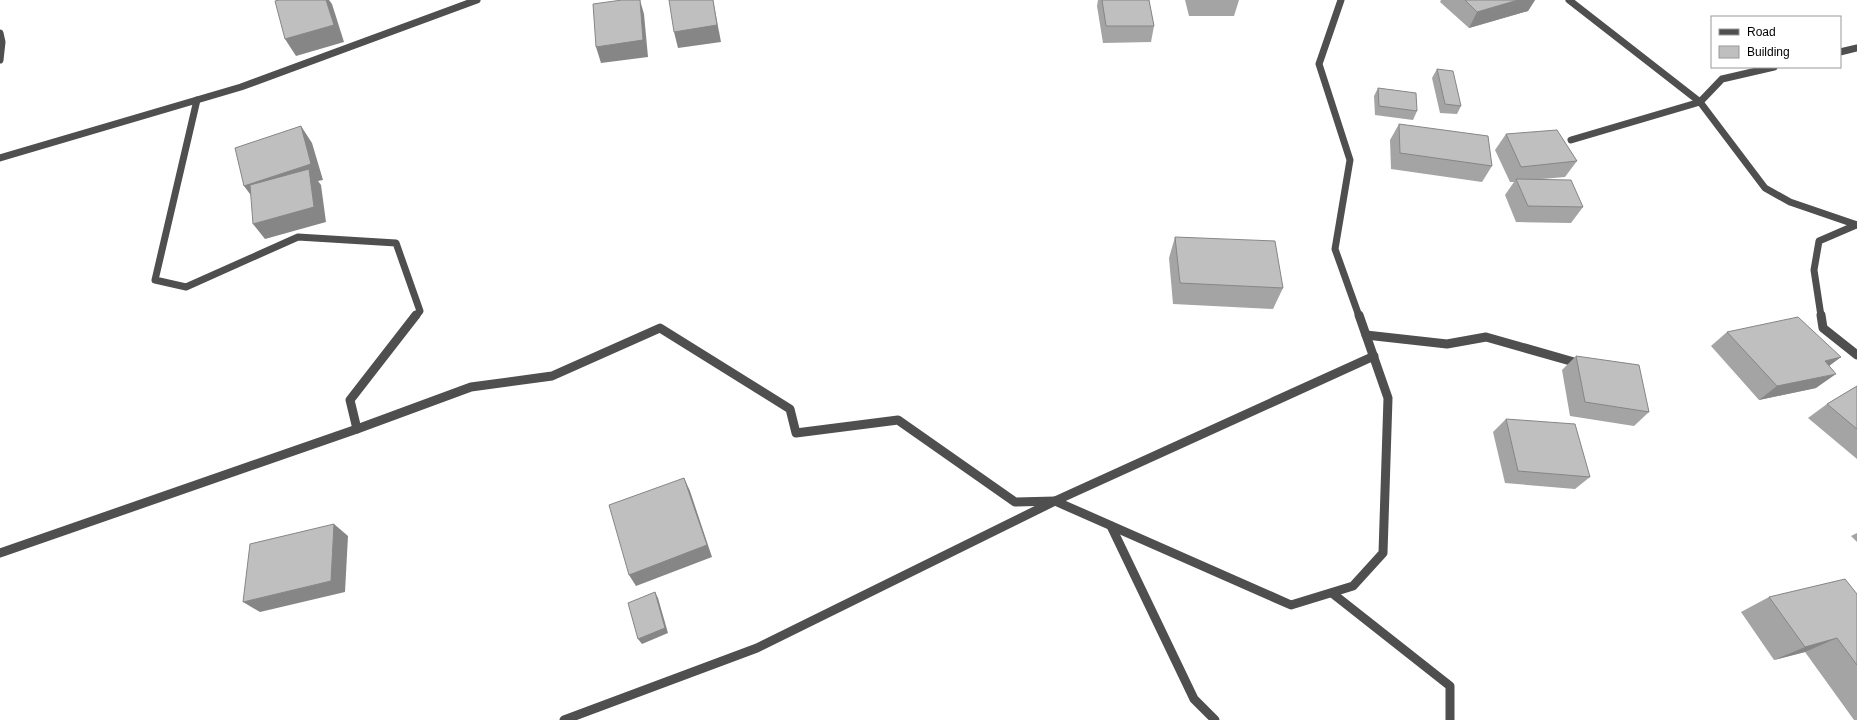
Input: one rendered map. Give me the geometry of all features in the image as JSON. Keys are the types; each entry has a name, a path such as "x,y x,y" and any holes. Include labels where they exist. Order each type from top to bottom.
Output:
{"street":[{"path":"0,158 241,87 477,0"},
{"path":"0,553 357,429 471,387 552,376 660,328 790,409 796,433 898,420 1015,502 1055,501 1291,605 1353,586 1383,553 1388,398 1335,249 1350,160 1319,64 1342,0"},
{"path":"1569,0 1700,102 1765,188 1790,202 1857,225"},
{"path":"0,33 2,42 0,60"},
{"path":"1841,52 1857,48"},
{"path":"1571,140 1700,102 1722,79 1770,68"},
{"path":"197,100 155,280 186,287 298,237 396,243 420,311 350,400 357,429"},
{"path":"1857,225 1819,242 1814,270 1824,328 1857,355"},
{"path":"1366,336 1446,344 1486,337 1588,366"},
{"path":"564,720 757,648 1055,501 1374,356"},
{"path":"1111,526 1194,699 1215,720"},
{"path":"1332,593 1450,686 1450,720"}],"building":[{"path":"326,0 334,25 285,39 275,1"},
{"path":"622,0 640,0 643,40 596,47 593,4"},
{"path":"669,0 713,0 717,25 674,32"},
{"path":"1102,0 1149,0 1154,26 1106,26"},
{"path":"1465,0 1518,0 1477,12"},
{"path":"1437,69 1453,71 1461,106 1445,104"},
{"path":"1378,88 1416,93 1417,111 1379,106"},
{"path":"1399,124 1488,136 1492,166 1400,153"},
{"path":"301,126 311,164 244,186 235,148"},
{"path":"1557,130 1577,161 1521,167 1506,134"},
{"path":"309,169 314,207 253,224 250,185"},
{"path":"1516,179 1571,180 1583,207 1528,206"},
{"path":"1175,237 1275,241 1283,288 1180,283"},
{"path":"1798,317 1841,357 1825,361 1836,374 1777,386 1727,332"},
{"path":"1576,356 1639,365 1649,412 1585,402"},
{"path":"1857,386 1857,429 1827,404"},
{"path":"1506,419 1575,424 1590,477 1518,471"},
{"path":"684,478 707,545 629,575 609,505"},
{"path":"334,524 331,581 243,602 250,544"},
{"path":"1845,579 1857,594 1857,665 1837,638 1805,647 1769,597"},
{"path":"655,592 665,628 638,639 628,603"}]}
